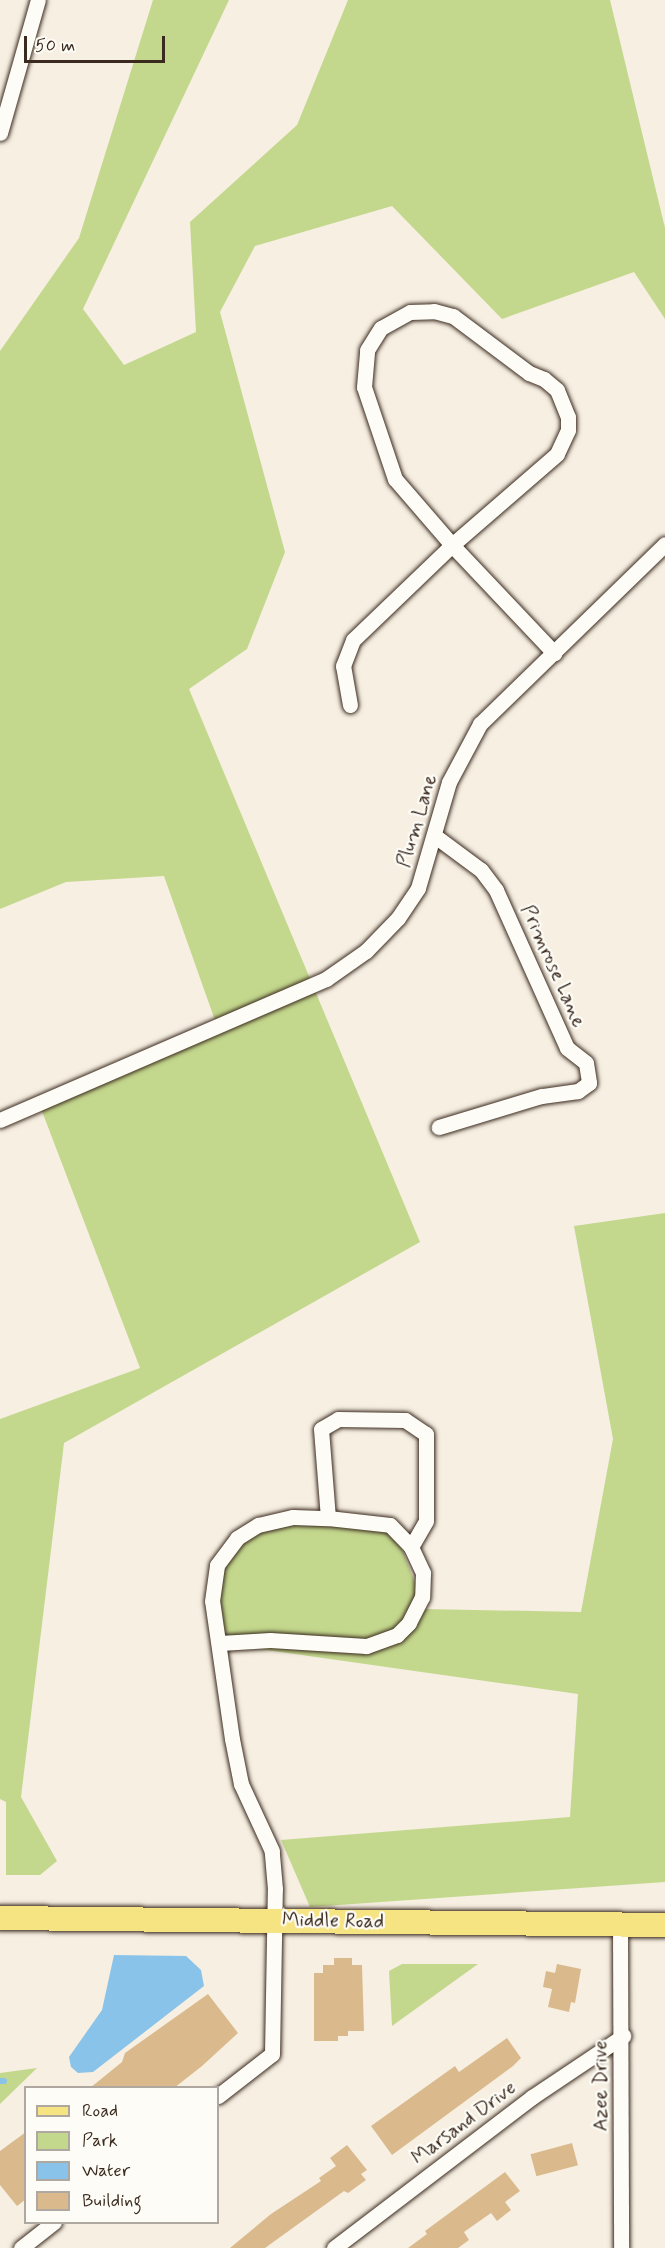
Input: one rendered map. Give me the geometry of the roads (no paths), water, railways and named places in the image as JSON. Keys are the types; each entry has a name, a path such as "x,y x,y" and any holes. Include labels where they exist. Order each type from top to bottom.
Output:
{"main road":[{"name":"Middle Road","path":"0,1918 665,1925"}],"street":[{"path":"0,133 5,94 38,0"},
{"path":"350,705 343,666 353,640 452,545 557,454 568,430 568,417 557,390 544,379 529,373 453,316 434,310 410,312 394,318 375,336 362,369 364,387 395,479 452,545 554,653"},
{"name":"Plum Lane","path":"0,1120 340,970 366,951 398,918 426,872 449,782 470,740 494,708 554,653 665,544"},
{"name":"Primrose Lane","path":"435,836 481,870 496,890 567,1048 586,1064 589,1083 578,1091 541,1096 439,1127"},
{"path":"328,1518 321,1429 338,1419 405,1420 426,1434 426,1521 411,1547"},
{"path":"219,2095 273,2054 275,1920 272,1851 241,1784 212,1601 213,1578 225,1551 258,1525 293,1517 328,1518 390,1525 411,1547 423,1573 422,1597 409,1623 397,1635 366,1646 270,1640 220,1643"},
{"name":"Azee Drive","path":"620,1925 623,2036 621,2248"},
{"name":"Marsand Drive","path":"334,2248 532,2097 623,2036"},
{"path":"21,2248 53,2224"}],"water":[{"path":"114,1955 186,1956 201,1970 204,1986 93,2072 78,2073 71,2067 69,2057 102,2010"}]}
